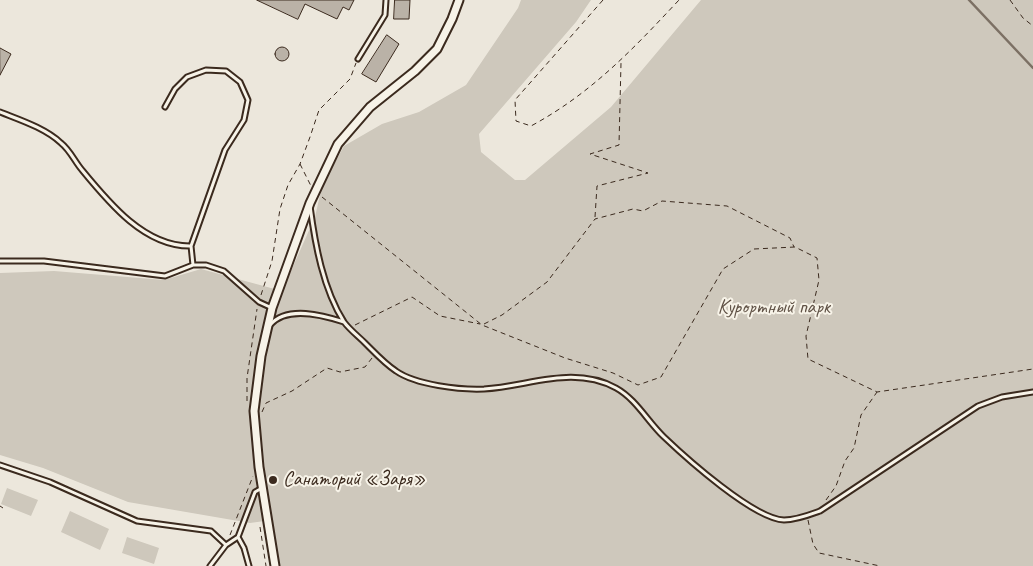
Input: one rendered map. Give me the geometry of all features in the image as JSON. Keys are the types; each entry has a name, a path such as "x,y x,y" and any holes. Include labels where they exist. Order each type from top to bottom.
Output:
{"street":[{"path":"275,566 262,488 254,411 272,308 315,191 338,144 370,107 415,71 437,49 459,0"}],"lane":[{"path":"358,59 385,15 386,0"},
{"path":"165,106 175,89 187,77 206,70 226,71 240,82 248,100 244,120 225,150 191,246 193,265"},
{"path":"0,112 25,121 61,143 97,187 136,226 160,242 174,246 191,246"},
{"path":"310,204 313,233 332,299 344,322 397,372 425,382 455,389 484,389 570,376 595,379 618,389 663,436 743,502 765,514 783,520 807,516 820,511 978,406 1002,397 1033,392"},
{"path":"0,261 44,261 165,276 193,265 206,265 224,271 259,302 272,308"},
{"path":"267,329 273,321 288,315 305,313 326,316 344,322"},
{"path":"0,465 50,482 137,521 211,531 226,545"},
{"path":"210,566 226,545 238,537 255,492 262,488"},
{"path":"238,537 244,548 249,566"}],"path":[{"path":"603,0 515,100 516,121 531,126 557,112 621,62 679,0"},
{"path":"1010,0 1023,18 1033,26"},
{"path":"358,59 350,79 319,110 300,164 306,180 315,191 482,325"},
{"path":"482,325 502,315 547,282 595,219 597,186 648,173 590,154 619,146 621,62"},
{"path":"595,219 633,209 643,211 662,201 727,206 790,238 795,247"},
{"path":"350,328 412,297 440,316 482,325 566,358 613,373 638,385 661,376 723,269 754,249 795,247 817,258 819,280 806,336 808,359 877,392 1033,369"},
{"path":"260,417 266,403 292,391 326,368 340,372 365,367 376,354"},
{"path":"820,511 836,486 845,462 854,448 861,415 877,392"},
{"path":"226,545 254,473"},
{"path":"807,516 813,544 819,552 880,566"}],"green space":[{"name":"Курортный парк","path":"521,0 591,0 576,22 479,134 481,152 515,180 525,180 611,107 701,0 1033,0 1033,566 280,566 272,520 250,523 128,502 43,468 0,455 0,273 54,271 164,280 201,269 282,291 315,217 322,186 344,146 382,124 419,112 466,85 518,8"},
{"path":"7,488 38,500 31,516 1,504"},
{"path":"70,511 109,529 100,550 61,532"},
{"path":"127,537 159,548 154,564 122,553"}],"building":[{"path":"257,0 354,0 349,10 343,7 337,19 305,4 298,19"},
{"path":"395,0 410,0 409,19 394,19"},
{"path":"387,35 399,44 376,82 362,74"},
{"path":"282,47 287,49 289,54 287,59 282,61 277,59 275,54 277,49"},
{"path":"0,48 11,54 0,75"}],"waterway":[{"path":"969,0 1033,68"}],"place":[{"name":"Санаторий «Заря»","path":"273,480"}]}
